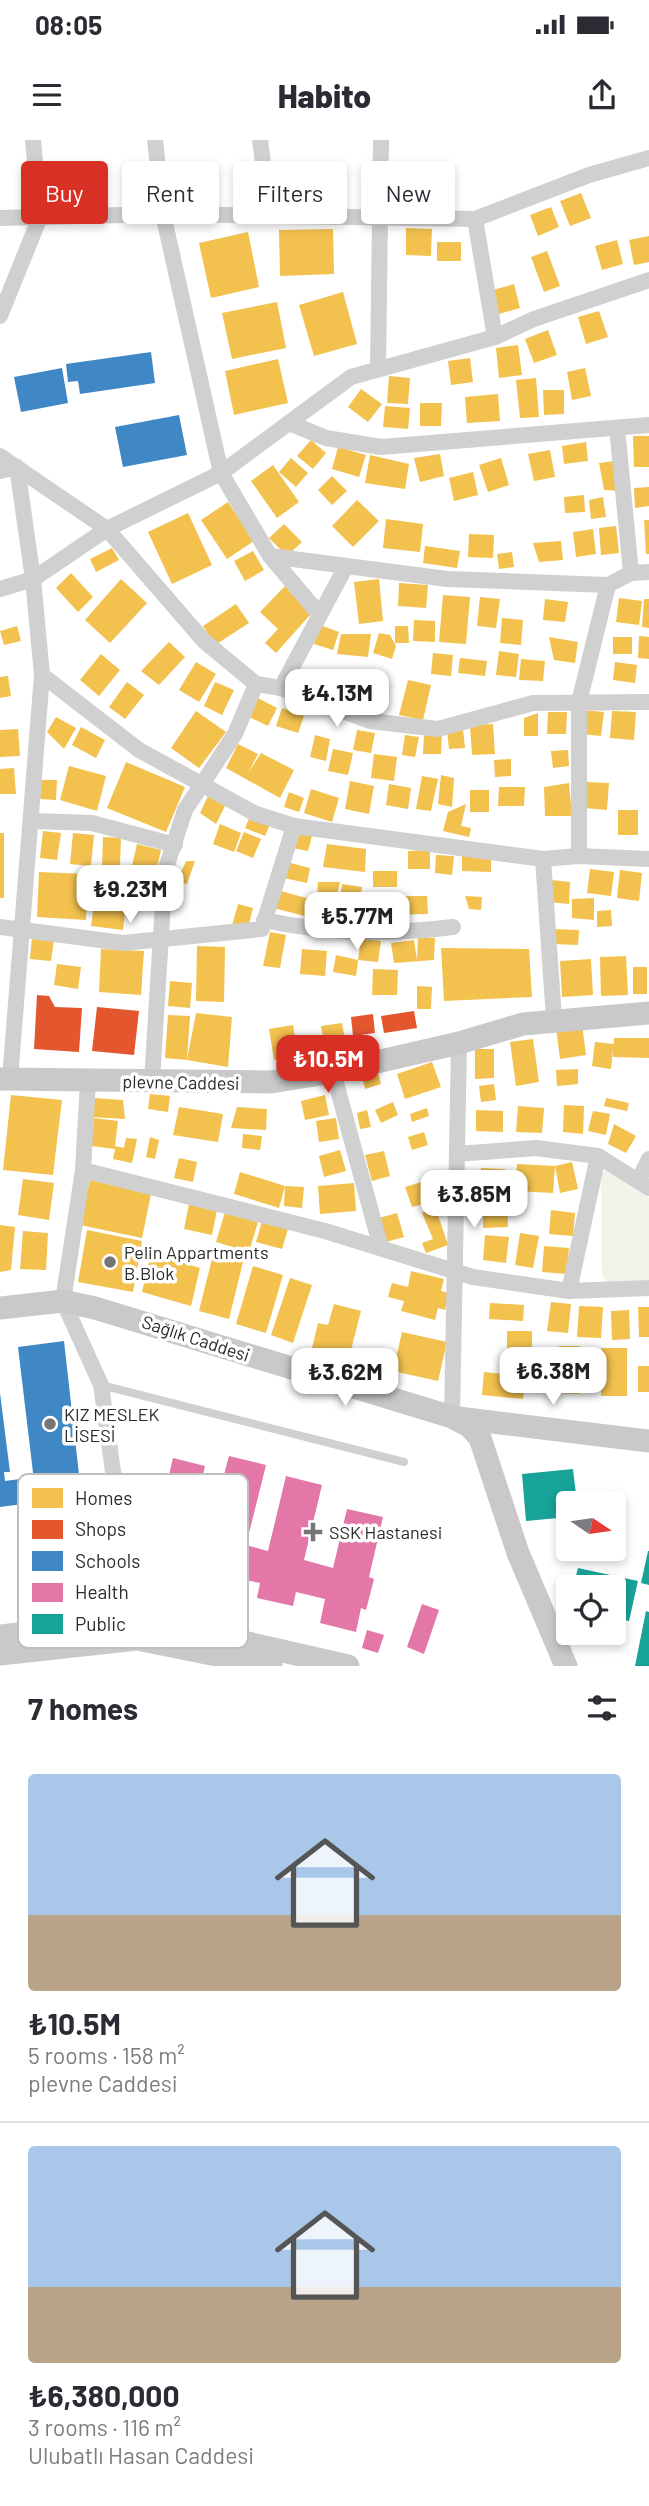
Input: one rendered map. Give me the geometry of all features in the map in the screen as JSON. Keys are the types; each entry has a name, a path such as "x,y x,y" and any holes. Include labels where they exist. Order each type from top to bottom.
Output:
{"street":[{"path":"33,140 35,161"},
{"path":"155,140 157,161"},
{"path":"260,140 263,161"},
{"path":"381,140 381,161"},
{"path":"455,219 475,219 589,175 649,158"},
{"path":"0,218 21,217"},
{"path":"475,219 495,337"},
{"path":"0,316 37,224"},
{"path":"165,224 221,473 270,556 320,615"},
{"path":"378,369 381,224"},
{"path":"0,589 33,579 107,529 221,473 351,377 495,337 534,319 649,280"},
{"path":"289,423 326,438 381,447 649,425"},
{"path":"617,428 631,573"},
{"path":"0,456 107,529 204,641 256,684 281,688 370,721 438,729 533,703 649,702"},
{"path":"0,471 17,467"},
{"path":"5,1079 33,821 42,675 33,579 17,467"},
{"path":"270,556 345,568 447,579 608,585 631,573 649,572"},
{"path":"281,688 345,568"},
{"path":"579,856 579,702 608,585"},
{"path":"42,675 139,750 256,814 294,826 543,859 579,856 649,859"},
{"path":"152,1080 165,871 185,810 235,734 256,684"},
{"path":"33,821 92,823 175,845"},
{"path":"0,927 123,943 160,942 262,929 294,826"},
{"path":"543,859 554,1019"},
{"path":"264,920 349,934 405,933 453,927"},
{"name":"plevne Caddesi","path":"5,1079 271,1082 333,1072 459,1042 504,1028 554,1019 649,1013"},
{"path":"459,1042 452,1417 649,1441"},
{"path":"333,1072 381,1248"},
{"path":"88,1081 83,1170 63,1301 101,1385 113,1474"},
{"path":"457,1154 536,1148 598,1156 643,1184 649,1158"},
{"path":"569,1291 598,1156"},
{"path":"83,1170 381,1248 473,1277 569,1291 649,1288"},
{"name":"Sağlık Caddesi","path":"0,1308 63,1301 128,1316 452,1417 469,1426 480,1438 518,1553 562,1663"},
{"path":"0,1636 18,1635"},
{"path":"248,1642 348,1666"},
{"path":"0,1654 32,1648"},
{"path":"205,1648 271,1666"}],"lane":[{"path":"101,1385 404,1461"}],"shaded area":[{"path":"608,1169 649,1198 649,1280 607,1283 602,1276 601,1173"}],"building: Homes":[{"path":"581,193 591,218 570,226 560,201"},
{"path":"551,207 559,227 538,236 530,215"},
{"path":"406,228 432,229 431,256 406,255"},
{"path":"333,229 334,274 280,276 279,230"},
{"path":"248,232 259,287 211,298 199,243"},
{"path":"649,236 649,262 634,265 629,240"},
{"path":"617,240 623,264 602,270 595,246"},
{"path":"437,242 461,242 461,261 437,261"},
{"path":"547,251 560,286 544,292 531,257"},
{"path":"514,284 520,308 499,314 493,290"},
{"path":"343,292 357,344 314,356 299,305"},
{"path":"277,302 286,348 232,359 222,313"},
{"path":"599,311 608,337 586,344 578,317"},
{"path":"548,330 557,355 534,363 525,339"},
{"path":"518,345 522,375 499,378 496,348"},
{"path":"470,358 473,382 451,385 448,361"},
{"path":"278,359 288,403 234,415 225,371"},
{"path":"585,368 591,396 572,400 567,372"},
{"path":"389,376 410,378 408,404 387,403"},
{"path":"536,378 539,417 520,418 516,380"},
{"path":"361,389 382,404 368,422 348,407"},
{"path":"543,390 564,390 564,414 544,415"},
{"path":"498,394 500,421 467,423 465,397"},
{"path":"420,403 442,403 441,426 420,426"},
{"path":"385,406 410,408 408,429 383,427"},
{"path":"633,436 649,436 649,467 634,467"},
{"path":"311,440 326,453 313,469 297,456"},
{"path":"586,442 588,461 564,464 562,446"},
{"path":"338,447 366,455 359,477 332,469"},
{"path":"550,450 555,477 534,481 528,454"},
{"path":"440,454 444,476 420,482 414,458"},
{"path":"370,455 409,464 405,489 365,483"},
{"path":"291,458 308,473 296,487 279,472"},
{"path":"501,458 509,485 488,492 479,465"},
{"path":"614,461 620,491 604,490 599,463"},
{"path":"273,465 299,502 277,518 251,481"},
{"path":"473,472 478,495 454,501 449,478"},
{"path":"332,476 347,491 332,505 318,490"},
{"path":"649,487 649,506 635,508 634,488"},
{"path":"584,495 585,512 565,513 564,497"},
{"path":"603,497 606,517 591,519 589,500"},
{"path":"357,500 379,521 353,547 332,526"},
{"path":"228,502 254,541 227,559 201,520"},
{"path":"188,513 212,565 172,584 148,532"},
{"path":"386,519 423,524 420,552 383,548"},
{"path":"644,520 649,520 649,554 646,554"},
{"path":"284,524 302,542 287,556 269,538"},
{"path":"616,526 619,553 601,555 599,528"},
{"path":"593,529 596,554 576,557 573,532"},
{"path":"469,534 494,535 493,558 468,557"},
{"path":"561,541 563,560 539,562 533,543"},
{"path":"425,546 460,551 457,568 423,563"},
{"path":"112,548 119,560 96,572 90,559"},
{"path":"253,551 264,570 245,581 234,561"},
{"path":"512,552 514,567 499,569 497,554"},
{"path":"71,573 93,597 78,612 56,588"},
{"path":"121,579 147,603 110,643 85,620"},
{"path":"379,579 383,621 359,624 354,582"},
{"path":"399,583 428,585 426,608 398,606"},
{"path":"285,586 310,615 276,653 265,643 278,629 260,612"},
{"path":"443,595 470,597 466,644 439,642"},
{"path":"480,597 500,599 496,628 477,626"},
{"path":"619,598 642,601 639,625 616,622"},
{"path":"545,599 568,602 565,622 543,620"},
{"path":"644,599 649,599 649,628 642,627"},
{"path":"236,604 249,623 215,645 203,626"},
{"path":"502,618 523,620 521,645 500,643"},
{"path":"414,620 435,621 435,642 413,641"},
{"path":"320,625 339,632 333,650 314,644"},
{"path":"17,626 21,641 4,645 0,631"},
{"path":"395,626 408,626 409,643 395,643"},
{"path":"379,633 390,635 396,646 392,659 373,653"},
{"path":"341,634 371,634 368,657 337,654"},
{"path":"639,636 649,637 649,659 638,658"},
{"path":"549,637 578,642 575,663 554,660"},
{"path":"613,637 632,637 632,654 613,654"},
{"path":"169,642 185,657 159,685 141,671"},
{"path":"499,651 519,654 516,677 496,675"},
{"path":"433,653 453,655 451,676 431,674"},
{"path":"101,654 120,670 99,696 80,680"},
{"path":"460,658 487,661 485,676 458,673"},
{"path":"521,659 545,661 543,681 519,680"},
{"path":"196,662 216,674 199,702 179,690"},
{"path":"615,662 637,665 635,683 613,680"},
{"path":"314,669 331,671 325,689 309,683"},
{"path":"8,676 11,696 0,698 0,677"},
{"path":"332,679 348,683 343,701 327,696"},
{"path":"408,680 431,685 423,720 399,715"},
{"path":"127,682 144,695 125,719 109,707"},
{"path":"215,682 234,690 222,715 204,706"},
{"path":"365,684 385,687 383,706 362,704"},
{"path":"258,698 277,708 268,726 249,717"},
{"path":"282,708 304,716 298,733 276,726"},
{"path":"584,710 604,712 601,736 582,734"},
{"path":"196,711 226,732 199,768 171,748"},
{"path":"612,711 636,712 634,740 610,738"},
{"path":"548,712 567,712 566,734 547,734"},
{"path":"538,713 538,736 524,736 524,718"},
{"path":"56,717 76,728 64,749 47,732"},
{"path":"493,724 495,754 472,755 470,725"},
{"path":"81,727 105,740 96,758 72,745"},
{"path":"18,729 20,756 0,757 0,730"},
{"path":"463,729 465,748 449,749 447,731"},
{"path":"357,730 375,733 371,753 353,750"},
{"path":"424,734 442,734 441,754 423,754"},
{"path":"315,735 330,739 326,761 310,757"},
{"path":"405,735 419,737 415,757 402,755"},
{"path":"238,744 258,754 248,773 261,753 294,770 280,798 226,768"},
{"path":"333,749 353,753 348,775 328,771"},
{"path":"568,750 569,766 553,768 551,751"},
{"path":"374,754 397,757 394,781 371,778"},
{"path":"511,759 511,776 495,777 494,760"},
{"path":"126,762 185,787 166,832 107,808"},
{"path":"69,766 106,776 97,811 60,800"},
{"path":"14,768 16,794 0,794 0,769"},
{"path":"441,775 454,778 452,807 438,804"},
{"path":"422,776 438,779 431,811 416,809"},
{"path":"41,780 57,780 56,800 40,799"},
{"path":"350,781 374,786 369,814 345,809"},
{"path":"586,782 609,783 607,810 584,808"},
{"path":"569,783 572,816 545,816 544,787"},
{"path":"389,784 411,788 408,809 386,805"},
{"path":"499,787 525,787 524,806 498,806"},
{"path":"311,789 339,798 332,822 304,813"},
{"path":"470,790 489,790 489,812 470,812"},
{"path":"289,792 304,798 299,812 284,807"},
{"path":"208,796 225,806 216,824 200,813"},
{"path":"466,804 461,826 471,828 469,837 443,831 448,812"},
{"path":"618,810 638,810 638,835 618,835"},
{"path":"251,814 271,822 265,836 245,828"},
{"path":"220,824 241,833 234,852 213,844"},
{"path":"43,831 61,833 57,860 40,858"},
{"path":"244,832 261,839 253,858 236,851"},
{"path":"297,832 312,836 308,851 293,848"},
{"path":"0,833 4,833 4,898 0,898"},
{"path":"73,833 94,835 91,866 70,864"},
{"path":"103,837 121,838 120,866 102,866"},
{"path":"137,844 161,850 156,872 132,866"},
{"path":"327,844 366,849 365,872 323,867"},
{"path":"430,850 430,869 408,869 408,851"},
{"path":"436,855 454,856 452,875 435,873"},
{"path":"462,856 491,856 491,872 462,871"},
{"path":"186,861 195,861 187,884 169,881 171,870 181,872"},
{"path":"287,862 310,868 307,883 284,878"},
{"path":"590,869 614,872 611,896 587,893"},
{"path":"620,870 642,873 639,901 617,898"},
{"path":"373,871 397,871 397,887 373,887"},
{"path":"39,872 88,874 86,920 37,917"},
{"path":"98,875 151,882 148,906 126,903 123,930 91,926"},
{"path":"551,880 570,882 569,904 549,902"},
{"path":"318,882 340,882 335,904 317,898"},
{"path":"342,884 362,887 359,909 339,905"},
{"path":"277,890 310,899 305,916 273,908"},
{"path":"381,896 427,896 428,914 381,915"},
{"path":"465,896 482,897 481,910 469,909"},
{"path":"594,898 594,920 572,918 572,899"},
{"path":"238,904 253,908 248,928 231,929"},
{"path":"611,910 612,926 597,927 597,911"},
{"path":"328,914 351,915 351,926 324,925"},
{"path":"552,929 579,930 578,945 552,944"},
{"path":"270,932 286,935 280,968 263,966"},
{"path":"32,937 54,940 51,961 30,959"},
{"path":"418,937 435,938 434,960 394,963 391,943 414,940 417,960"},
{"path":"361,939 381,941 378,962 358,960"},
{"path":"197,946 225,947 224,1002 196,1001"},
{"path":"441,948 529,949 532,997 444,1001"},
{"path":"101,949 144,951 141,995 99,992"},
{"path":"302,949 327,951 325,976 300,974"},
{"path":"336,955 358,960 356,976 333,972"},
{"path":"626,956 628,995 601,996 600,957"},
{"path":"591,959 593,995 562,997 560,961"},
{"path":"57,964 81,967 78,989 54,985"},
{"path":"633,967 647,967 647,994 633,994"},
{"path":"373,969 398,970 397,995 372,995"},
{"path":"170,981 192,983 190,1008 168,1006"},
{"path":"417,986 432,987 431,1009 417,1009"},
{"path":"196,1013 232,1017 228,1067 187,1060"},
{"path":"168,1015 190,1016 187,1060 165,1058"},
{"path":"342,1023 346,1044 325,1048 321,1026"},
{"path":"582,1024 586,1055 560,1059 556,1028"},
{"path":"293,1025 298,1056 274,1060 269,1029"},
{"path":"614,1038 649,1038 649,1058 613,1057 613,1049 611,1069 592,1066 595,1042 614,1044"},
{"path":"533,1039 539,1082 516,1086 510,1042"},
{"path":"475,1049 494,1049 494,1078 475,1079"},
{"path":"432,1062 441,1087 405,1099 397,1074"},
{"path":"578,1069 578,1084 557,1086 556,1070"},
{"path":"378,1072 381,1084 365,1089 362,1076"},
{"path":"494,1084 496,1100 481,1102 479,1086"},
{"path":"150,1094 170,1096 168,1112 148,1109"},
{"path":"11,1095 62,1100 53,1175 3,1170"},
{"path":"325,1095 329,1115 305,1120 301,1101"},
{"path":"94,1098 123,1100 125,1119 92,1117"},
{"path":"606,1098 629,1103 627,1111 604,1106"},
{"path":"393,1102 398,1115 381,1123 375,1110"},
{"path":"564,1105 584,1106 583,1134 563,1132"},
{"path":"518,1106 544,1108 542,1133 516,1132"},
{"path":"179,1107 223,1114 218,1142 173,1135"},
{"path":"237,1107 267,1109 266,1130 231,1128"},
{"path":"427,1108 429,1116 412,1122 410,1114"},
{"path":"367,1110 371,1127 360,1129 357,1113"},
{"path":"476,1110 503,1111 503,1132 476,1131"},
{"path":"593,1111 610,1114 606,1135 588,1131"},
{"path":"94,1118 118,1121 115,1146 124,1148 126,1138 137,1139 132,1163 113,1159 115,1149 91,1146"},
{"path":"336,1118 339,1139 319,1142 316,1121"},
{"path":"614,1124 636,1136 626,1153 608,1144"},
{"path":"424,1132 428,1145 412,1150 408,1137"},
{"path":"243,1134 262,1136 260,1150 242,1148"},
{"path":"150,1137 159,1140 155,1159 146,1157"},
{"path":"340,1150 346,1171 324,1177 319,1156"},
{"path":"384,1151 390,1176 372,1181 365,1155"},
{"path":"179,1158 197,1162 193,1182 174,1178"},
{"path":"572,1162 578,1189 560,1193 555,1166"},
{"path":"517,1164 555,1166 553,1193 515,1191"},
{"path":"481,1168 505,1169 504,1192 480,1192"},
{"path":"240,1172 285,1186 279,1208 234,1194"},
{"path":"23,1179 54,1183 49,1220 18,1215"},
{"path":"90,1180 151,1194 142,1238 80,1225"},
{"path":"425,1181 432,1202 412,1207 405,1187"},
{"path":"354,1183 356,1211 320,1214 318,1186"},
{"path":"285,1186 304,1187 302,1208 284,1206"},
{"path":"189,1204 217,1210 212,1235 184,1229"},
{"path":"483,1204 507,1204 508,1227 483,1228"},
{"path":"435,1206 448,1245 426,1253 422,1243 433,1239 422,1213"},
{"path":"551,1210 575,1213 573,1236 549,1234"},
{"path":"225,1212 258,1222 249,1252 216,1242"},
{"path":"397,1213 404,1237 386,1242 379,1218"},
{"path":"262,1221 288,1229 282,1249 256,1242"},
{"path":"0,1225 15,1227 11,1270 0,1272"},
{"name":"Pelin Appartments B.Blok","path":"87,1230 142,1241 133,1292 78,1282"},
{"path":"23,1231 48,1233 46,1270 20,1269"},
{"path":"520,1233 539,1236 533,1268 515,1265"},
{"path":"485,1235 509,1237 506,1263 483,1260"},
{"path":"544,1246 569,1248 567,1274 542,1272"},
{"path":"214,1251 244,1258 229,1319 199,1311"},
{"path":"151,1253 200,1268 191,1306 142,1292"},
{"path":"253,1266 283,1275 266,1333 236,1324"},
{"path":"411,1271 444,1279 441,1291 449,1293 445,1310 438,1308 435,1320 401,1311 404,1301 388,1297 392,1283 408,1287"},
{"path":"290,1278 312,1285 293,1343 271,1335"},
{"path":"551,1302 571,1304 568,1333 547,1331"},
{"path":"490,1303 524,1305 523,1321 489,1319"},
{"path":"334,1304 361,1311 349,1358 312,1348 318,1323 328,1325"},
{"path":"579,1306 603,1307 601,1338 577,1337"},
{"path":"638,1307 649,1307 649,1337 639,1337"},
{"path":"629,1310 630,1339 612,1340 611,1311"},
{"path":"507,1331 532,1331 532,1360 507,1360"},
{"path":"402,1332 447,1342 438,1381 393,1371"},
{"path":"559,1346 580,1346 579,1394 558,1393"},
{"path":"601,1348 627,1348 627,1396 601,1396"},
{"path":"638,1366 649,1366 649,1392 638,1392"},
{"path":"484,1372 526,1376 523,1399 482,1395"}],"building: Shops":[{"path":"37,995 49,996 55,1007 82,1008 79,1052 34,1049"},
{"path":"97,1007 139,1011 134,1055 92,1051"},
{"path":"414,1011 417,1028 384,1033 381,1016"},
{"path":"373,1014 375,1033 353,1036 351,1017"}],"building: Schools":[{"path":"151,352 155,383 80,394 78,381 68,382 66,364"},
{"path":"62,368 68,403 21,412 14,377"},
{"path":"179,415 187,455 123,467 115,427"},
{"name":"KIZ MESLEK LİSESİ","path":"64,1341 79,1474 33,1474 18,1347"},
{"path":"0,1393 10,1472 4,1472 5,1481 18,1479 18,1505 0,1507"}],"building: Health":[{"path":"229,1456 266,1465 248,1537 248,1474 224,1474"},
{"path":"173,1458 205,1466 203,1474 169,1474"},
{"path":"286,1476 322,1485 304,1560 333,1568 347,1509 383,1517 369,1577 374,1579 366,1610 361,1608 356,1632 320,1623 325,1599 296,1592 293,1606 257,1598 260,1583 248,1580 248,1546 268,1551"},
{"path":"422,1604 439,1610 424,1654 407,1647"},
{"path":"367,1630 384,1635 378,1653 362,1648"}],"building: Public":[{"path":"573,1469 576,1491 556,1491 556,1518 526,1521 522,1474"},
{"path":"649,1551 649,1585 641,1583"},
{"path":"578,1568 610,1575 576,1575"},
{"path":"626,1578 638,1581 629,1621 626,1620"},
{"path":"646,1611 649,1612 649,1666 635,1666"}],"place":[{"name":"Pelin Appartments B.Blok","path":"110,1262"},
{"name":"KIZ MESLEK LİSESİ","path":"50,1424"},
{"name":"SSK Hastanesi","path":"313,1532"}]}
